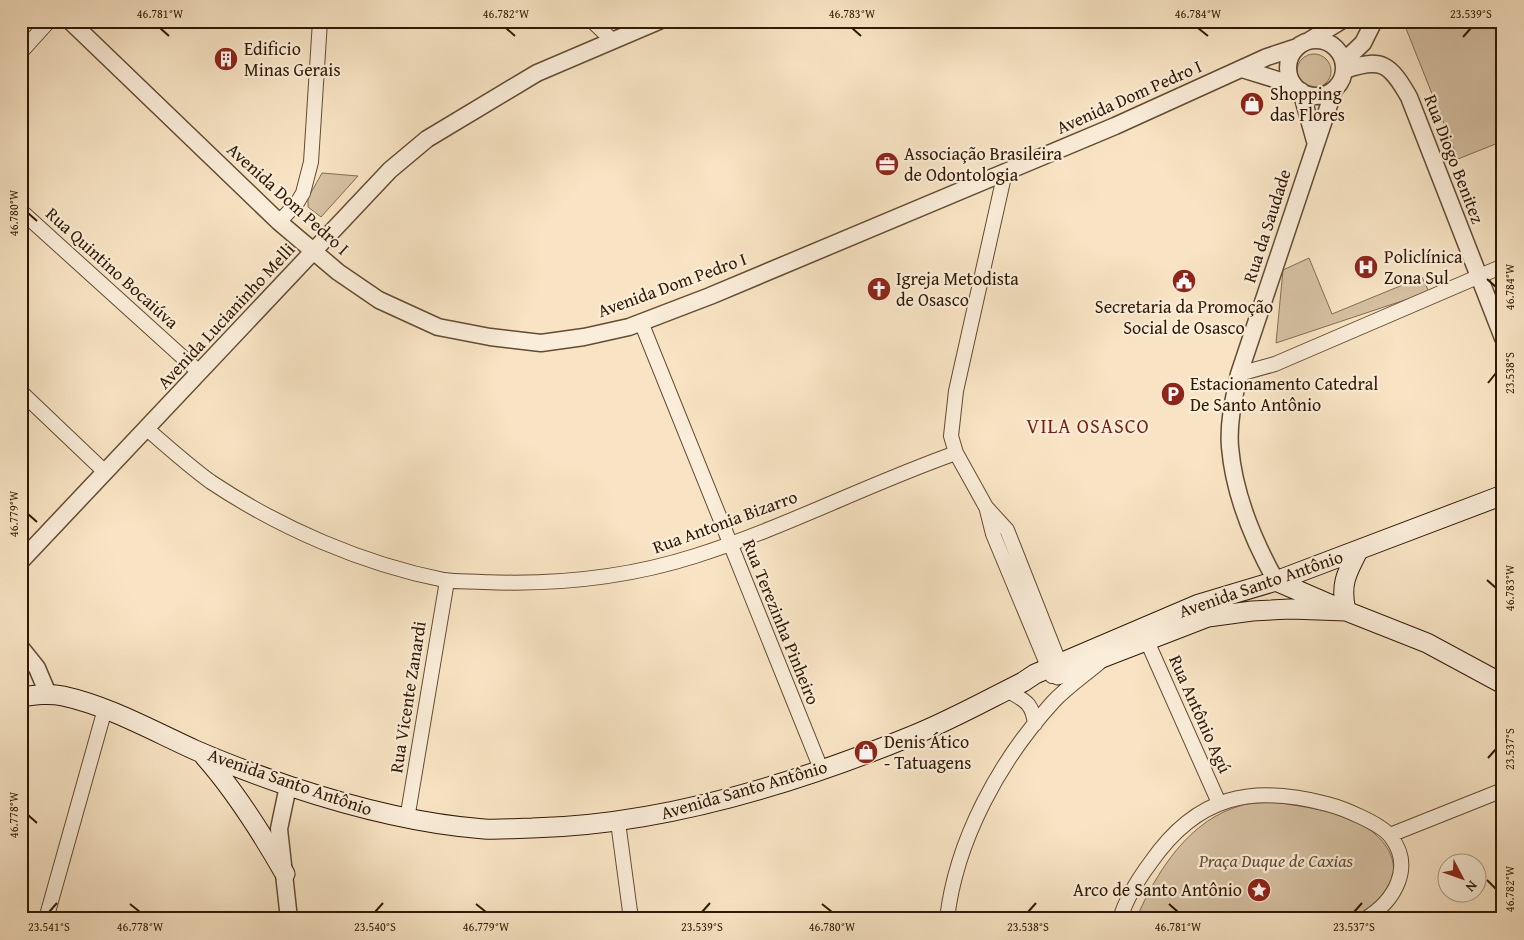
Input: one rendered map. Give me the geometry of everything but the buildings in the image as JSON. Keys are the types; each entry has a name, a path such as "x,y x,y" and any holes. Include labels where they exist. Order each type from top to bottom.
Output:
{"main road":[{"name":"Avenida Santo Antônio","path":"21,697 48,694 64,696 106,709 202,753 288,786 360,808 407,819 485,829 577,826 618,822 731,797 821,769 916,734 1015,686 1038,682 1056,670 1199,604 1276,581 1503,495"},
{"path":"1346,611 1342,595 1344,581 1358,551"},
{"path":"1276,581 1427,643 1503,684"},
{"name":"Avenida Santo Antônio","path":"1056,670 1104,658 1208,617 1252,611 1346,611"},
{"path":"202,753 226,781 257,826 286,874"}],"street":[{"path":"21,52 49,21"},
{"name":"Avenida Dom Pedro I","path":"70,21 279,222 314,252 379,300 406,314 447,329 490,338 541,344 584,337 641,322 710,296 1005,172 1266,57 1304,44"},
{"path":"279,222 300,198 311,162 320,21"},
{"path":"592,21 612,40"},
{"name":"Avenida Lucianinho Melli","path":"21,561 147,430 199,372 390,170 427,139 537,73 659,21"},
{"path":"1316,141 1297,88 1288,69 1289,60 1304,44 1341,21"},
{"path":"1242,69 1317,96 1334,90 1340,84 1344,66 1364,43 1374,21"},
{"path":"1304,44 1328,42 1336,47 1344,66"},
{"name":"Rua Diogo Benitez","path":"1344,66 1367,62 1377,64 1388,68 1399,79 1416,114 1477,276 1503,338"},
{"name":"Rua da Saudade","path":"1276,581 1265,561 1242,504 1230,446 1231,415 1239,374 1334,90"},
{"path":"1005,172 956,391 951,436 956,453 986,507 1007,530 1056,670"},
{"name":"Rua Quintino Bocaiúva","path":"21,211 199,372"},
{"path":"1239,374 1275,364 1503,266"},
{"name":"Rua Terezinha Pinheiro","path":"641,322 821,769"},
{"path":"21,392 105,472"},
{"name":"Rua Antonia Bizarro","path":"147,430 210,481 277,520 319,540 372,560 447,580 525,584 584,580 634,573 696,556 956,453"},
{"name":"Rua Vicente Zanardi","path":"407,819 447,580"},
{"name":"Rua Antônio Agú","path":"1147,641 1219,803"},
{"path":"21,648 37,668 48,694"},
{"path":"947,919 950,894 959,861 986,794 1035,724 1054,701 1104,658"},
{"path":"1015,686 1033,711 1035,724"},
{"path":"46,919 106,709"},
{"path":"288,786 278,829 286,874 289,919"},
{"path":"1390,835 1503,790"},
{"path":"1120,919 1144,872 1167,840 1194,816 1219,803 1243,797 1279,794 1342,808 1390,835 1401,853 1402,871 1397,888 1382,906 1365,919"},
{"path":"618,822 631,919"}],"green space":[{"path":"1403,21 1503,21 1503,141 1458,159"},
{"path":"1314,54 1321,55 1326,59 1330,64 1330,78 1326,83 1321,87 1314,88 1307,87 1302,83 1298,78 1297,71 1298,64 1302,59 1307,55"},
{"path":"322,173 358,176 321,217 308,207 308,198"},
{"path":"1309,258 1332,314 1422,277 1429,292 1276,343 1283,270"},
{"name":"Praça Duque de Caxias","path":"1277,802 1334,813 1363,825 1375,834 1385,844 1391,856 1394,869 1391,884 1383,899 1355,919 1136,919 1154,883 1177,849 1206,822 1224,812 1243,805"}],"place":[{"name":"Edificio Minas Gerais","path":"226,59"},
{"name":"Shopping das Flores","path":"1252,104"},
{"name":"Associação Brasileira de Odontologia","path":"887,164"},
{"name":"Policlínica Zona Sul","path":"1366,267"},
{"name":"Secretaria da Promoção Social de Osasco","path":"1184,281"},
{"name":"Igreja Metodista de Osasco","path":"879,289"},
{"name":"Estacionamento Catedral De Santo Antônio","path":"1173,394"},
{"name":"Denis Ático - Tatuagens","path":"866,752"},
{"name":"Arco de Santo Antônio","path":"1259,890"}],"district":[{"name":"VILA OSASCO","path":"1088,426"}]}
